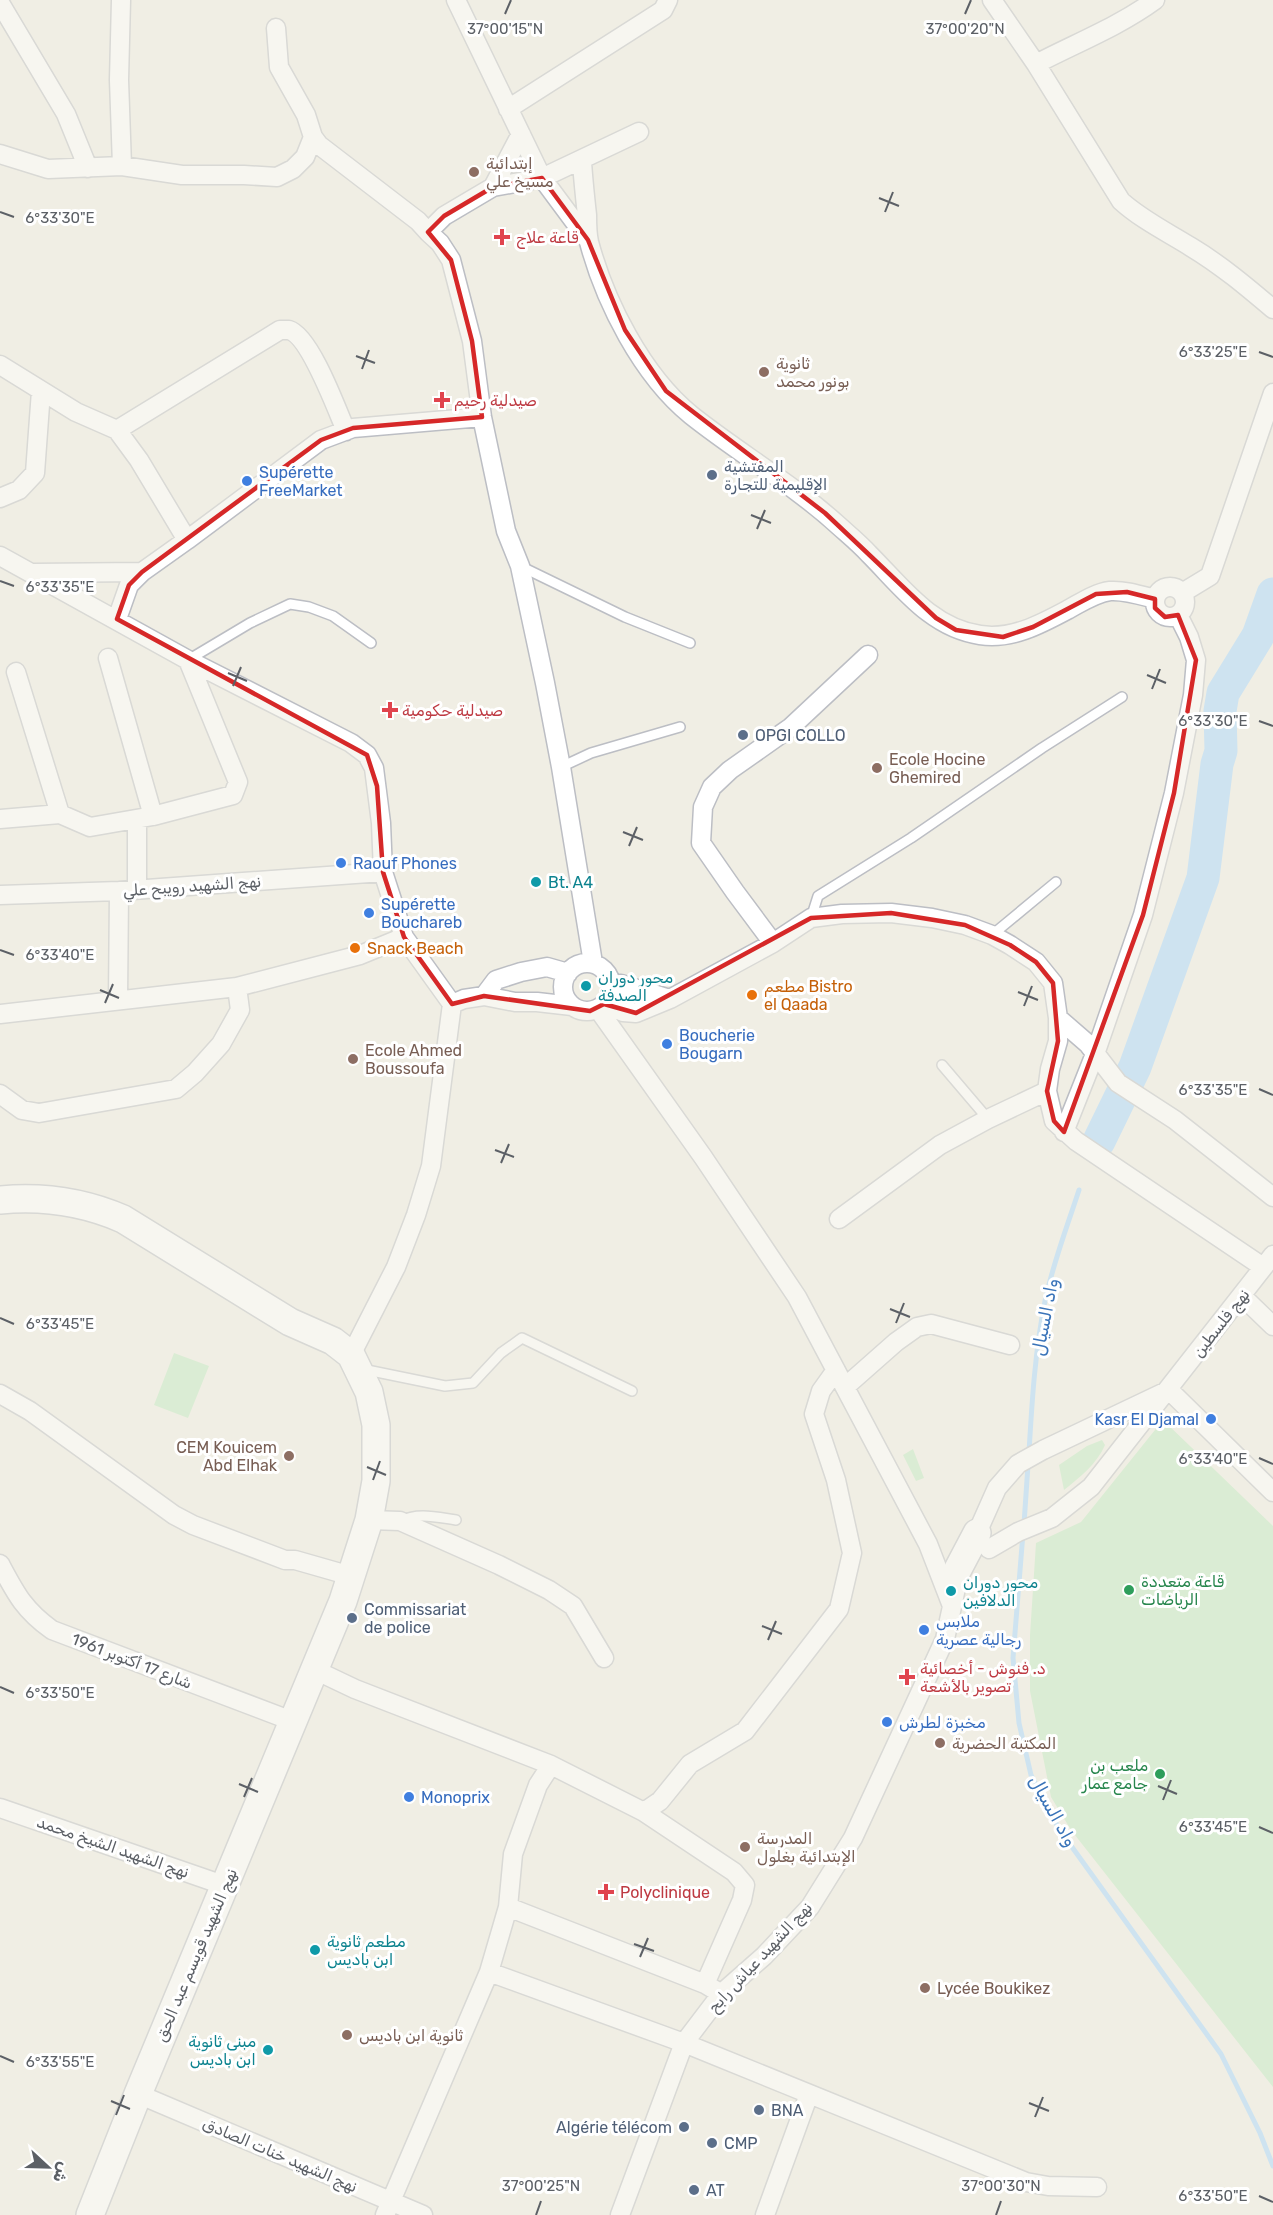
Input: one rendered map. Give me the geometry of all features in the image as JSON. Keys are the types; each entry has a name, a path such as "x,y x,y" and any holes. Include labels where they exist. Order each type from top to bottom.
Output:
{"main road":[{"path":"0,1200 26,1197 65,1202 100,1209 123,1219 290,1322 333,1341 356,1362"},
{"name":"نهج الشهيد قويسم عبد الحق","path":"90,2215 138,2094 315,1670 351,1576 369,1520 376,1481 376,1425 369,1392 356,1362"},
{"path":"958,1569 983,1541"}],"street":[{"path":"121,0 119,80 122,166"},
{"path":"456,0 542,178 588,240"},
{"path":"508,109 663,10 668,0"},
{"path":"992,0 1036,64 1121,201 1136,215 1235,277 1273,309"},
{"path":"1036,64 1070,45 1118,24 1155,0"},
{"path":"0,3 66,114 88,168"},
{"path":"276,28 279,68 306,115 313,137 319,145 418,221 440,243 451,260 472,341 482,417 506,531 520,566 561,767 593,963 608,975 611,985 609,998 601,1007"},
{"path":"428,232 444,216 493,187 542,178 639,132"},
{"path":"493,187 520,134"},
{"path":"0,153 48,169 122,166 182,175 277,177 293,169 305,157 313,137"},
{"path":"582,161 588,240 607,295 625,330 666,391 691,414 783,479 825,513 869,553 910,597 936,618 956,630 981,636 1003,636 1033,627 1096,594 1112,591 1127,592 1155,598"},
{"path":"117,430 280,330 289,330 297,335 310,350 346,431"},
{"path":"0,365 76,412 117,430 139,460 187,540"},
{"path":"0,498 19,490 35,473 41,391"},
{"path":"1182,593 1210,576 1273,393"},
{"path":"117,619 129,585 142,572 321,440 353,428 482,417"},
{"path":"0,556 188,660 351,743 367,755 374,768 383,872 404,937 452,1004 430,1166 396,1268 356,1362"},
{"path":"33,573 142,572"},
{"path":"1174,587 1182,593 1185,602 1182,612 1178,615 1170,618 1161,615 1155,608 1155,598 1164,588 1174,587"},
{"path":"1070,1137 1095,1054 1143,915 1174,792 1193,695 1196,660 1189,637 1178,615"},
{"path":"773,943 701,843 703,807 712,786 730,770 790,727 868,655"},
{"path":"108,658 145,817 128,890 118,1000"},
{"path":"0,819 60,814 90,827 145,817 233,795 238,782 188,660"},
{"path":"16,672 60,814"},
{"name":"نهج الشهيد رويبح علي","path":"0,896 128,890 383,872"},
{"path":"452,1004 464,999 484,996 515,1002 572,1006 582,1011 601,1007 636,1014 670,999 773,943 811,918 842,914 891,914 932,918 965,925 992,935 1036,962 1053,983 1058,1018 1058,1041 1047,1091 1054,1121 1070,1137 1137,1182 1268,1261"},
{"path":"0,1014 237,987 360,955 404,937"},
{"path":"572,1006 563,988 568,973 580,964 593,963"},
{"path":"484,996 496,980 520,972 547,967 568,973"},
{"path":"611,985 621,984 670,999"},
{"path":"0,1094 22,1110 39,1113 176,1089 195,1073 221,1044 240,1010 237,987"},
{"path":"601,1007 790,1287 928,1544 952,1606"},
{"path":"1058,1018 1088,1044 1123,1086 1175,1120 1273,1197"},
{"path":"838,1219 940,1145 1047,1091"},
{"name":"نهج فلسطين","path":"983,1541 1018,1532 1052,1518 1091,1487 1268,1261"},
{"path":"1242,1296 1273,1326"},
{"path":"845,1387 896,1342 917,1327 931,1324 1010,1345"},
{"path":"644,1812 660,1800 690,1764 745,1731 839,1608 852,1552 836,1480 814,1414 821,1390 836,1370"},
{"path":"983,1541 997,1488 1018,1464 1169,1390 1273,1492"},
{"path":"0,1395 30,1411 174,1515 193,1525 285,1560 295,1560 351,1576"},
{"path":"369,1520 400,1521 499,1564 557,1595 573,1606 604,1658"},
{"name":"شارع 17 أكتوبر 1961","path":"0,1564 21,1602 36,1619 52,1630 292,1721"},
{"name":"نهج الشهيد عياش رابح","path":"620,2215 684,2043 722,1994 764,1956 810,1907 853,1838 945,1639 958,1569"},
{"path":"315,1670 355,1689 551,1765 644,1812 734,1872 745,1885 742,1900 705,1984"},
{"path":"388,2208 489,1972 508,1907 513,1854 538,1785 551,1765"},
{"name":"نهج الشهيد الشيخ محمد","path":"0,1808 226,1886"},
{"path":"508,1907 705,1984 722,1994"},
{"path":"489,1972 684,2043 1026,2182 1048,2186 1097,2187"},
{"name":"نهج الشهيد خنات الصادق","path":"138,2094 388,2208 423,2215"},
{"path":"765,2215 809,2094"}],"lane":[{"path":"520,566 625,617 690,643"},
{"path":"188,660 250,622 290,604 309,607 333,616 371,643"},
{"path":"811,918 818,896 911,838 1042,748 1122,697"},
{"path":"561,767 591,753 680,727"},
{"path":"992,935 1056,882"},
{"path":"942,1065 988,1119"},
{"path":"356,1362 445,1386 473,1383 501,1353 522,1338 632,1391"},
{"path":"400,1521 411,1516 456,1520"}],"highlighted area":[{"path":"542,178 588,240 625,330 666,391 825,513 936,618 956,630 1003,637 1033,627 1096,594 1127,592 1155,599 1155,608 1165,617 1178,615 1196,660 1174,793 1143,915 1064,1132 1054,1121 1047,1091 1058,1041 1053,983 1036,962 1010,945 965,925 891,913 811,918 636,1013 604,1004 590,1011 484,996 452,1004 404,937 383,872 377,786 367,755 117,619 129,585 142,572 321,440 353,428 482,417 472,341 451,260 428,232 444,216 493,187"}],"green space":[{"path":"174,1353 209,1366 188,1418 154,1405"},
{"name":"ملعب بن جامع عمار","path":"1163,1420 1273,1526 1273,2087 1071,1830 1051,1797 1030,1691 1030,1635 1036,1543 1081,1522"},
{"path":"1102,1440 1105,1445 1097,1458 1064,1490 1059,1465 1087,1446"},
{"path":"913,1449 924,1478 916,1481 903,1455"}],"waterway":[{"path":"1099,1141 1135,1067 1203,878 1217,764 1221,751 1220,711 1223,693 1258,636 1273,594"},
{"name":"واد السيال","path":"1029,1452 1036,1357 1045,1301 1079,1190"},
{"name":"واد السيال","path":"1024,1524 1028,1465"},
{"name":"واد السيال","path":"1023,1533 1013,1658 1019,1723 1031,1775 1059,1829 1221,2054 1260,2133 1273,2166"}],"place":[{"name":"إبتدائية مسيخ علي","path":"474,172"},
{"name":"قاعة علاج","path":"502,237"},
{"name":"ثانوية بونور محمد","path":"764,372"},
{"name":"صيدلية رحيم","path":"442,400"},
{"name":"المفتشية الإقليمية للتجارة","path":"712,475"},
{"name":"Supérette FreeMarket","path":"247,481"},
{"name":"صيدلية حكومية","path":"390,710"},
{"name":"OPGI COLLO","path":"743,735"},
{"name":"Ecole Hocine Ghemired","path":"877,768"},
{"name":"Raouf Phones","path":"341,863"},
{"name":"Bt. A4","path":"536,882"},
{"name":"Supérette Bouchareb","path":"369,913"},
{"name":"Snack Beach","path":"355,948"},
{"name":"محور دوران الصدفة","path":"586,986"},
{"name":"مطعم Bistro el Qaada","path":"752,995"},
{"name":"Boucherie Bougarn","path":"667,1044"},
{"name":"Ecole Ahmed Boussoufa","path":"353,1059"},
{"name":"Kasr El Djamal","path":"1211,1419"},
{"name":"CEM Kouicem Abd Elhak","path":"289,1456"},
{"name":"قاعة متعددة الرياضات","path":"1129,1590"},
{"name":"محور دوران الدلافين","path":"951,1591"},
{"name":"Commissariat de police","path":"352,1618"},
{"name":"ملابس رجالية عصرية","path":"924,1630"},
{"name":"د. فنوش - أخصائية تصوير بالأشعة","path":"907,1677"},
{"name":"مخبزة لطرش","path":"887,1722"},
{"name":"المكتبة الحضرية","path":"940,1743"},
{"name":"ملعب بن جامع عمار","path":"1160,1774"},
{"name":"Monoprix","path":"409,1797"},
{"name":"المدرسة الإبتدائية بغلول","path":"745,1847"},
{"name":"Polyclinique","path":"606,1892"},
{"name":"مطعم ثانوية ابن باديس","path":"315,1950"},
{"name":"Lycée Boukikez","path":"925,1988"},
{"name":"ثانوية ابن باديس","path":"347,2035"},
{"name":"مبنى ثانوية ابن باديس","path":"268,2050"},
{"name":"BNA","path":"759,2110"},
{"name":"Algérie télécom","path":"684,2127"},
{"name":"CMP","path":"712,2143"},
{"name":"AT","path":"694,2190"}]}
